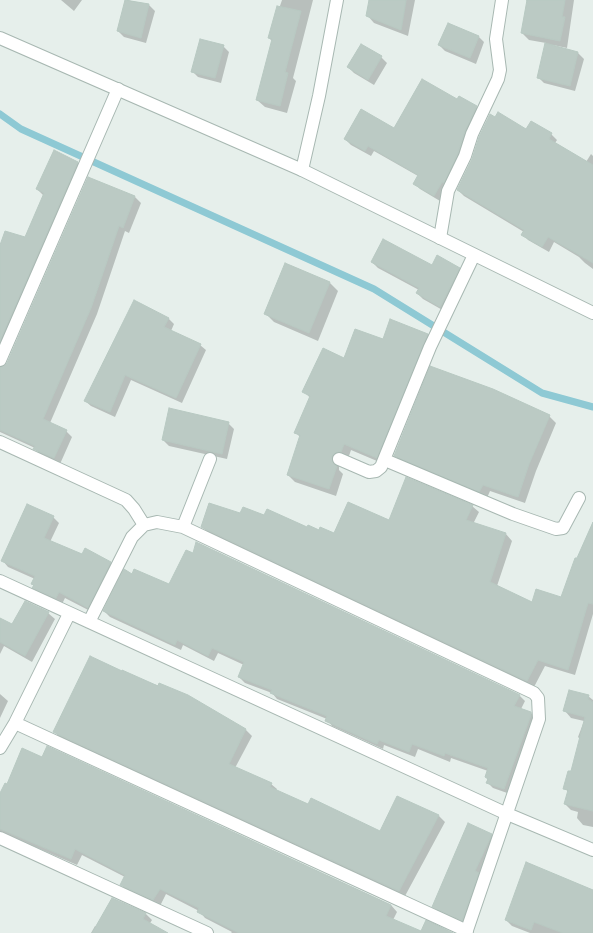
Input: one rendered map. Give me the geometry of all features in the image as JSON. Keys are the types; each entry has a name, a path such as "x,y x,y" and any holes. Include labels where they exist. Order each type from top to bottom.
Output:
{"street":[{"path":"302,170 319,96 337,0"},
{"path":"440,238 448,191 465,156 472,134 498,79 500,70 496,39 502,0"},
{"path":"0,38 302,170 593,313"},
{"path":"0,360 118,89"},
{"path":"339,459 360,470 369,472 376,471 385,460 430,346 445,318 474,254"},
{"path":"0,442 126,500 134,509 144,525"},
{"path":"183,527 210,458"},
{"path":"385,460 513,514 556,529 563,528 579,498"},
{"path":"15,723 467,932 539,719 538,698 534,693 183,527 157,522 144,525 132,537 88,622"},
{"path":"0,581 506,813 593,850"},
{"path":"0,748 15,723 70,614"},
{"path":"0,838 207,933"}],"building":[{"path":"125,0 149,4 141,38 117,31"},
{"path":"369,0 406,0 401,30 366,16"},
{"path":"527,0 565,0 562,17 565,17 560,41 521,33"},
{"path":"277,6 301,11 285,72 288,73 280,106 256,100 272,39 268,38"},
{"path":"448,23 479,36 470,58 438,45"},
{"path":"200,39 224,45 215,78 191,72"},
{"path":"545,43 578,52 570,86 537,78"},
{"path":"361,44 382,56 368,80 347,67"},
{"path":"422,79 457,99 459,96 477,106 444,183 442,182 434,196 413,184 418,175 368,146 365,151 344,139 361,109 394,128"},
{"path":"498,112 526,129 531,121 552,133 549,139 593,165 593,263 548,237 542,247 521,235 524,230 457,190 472,159 479,137 490,114 495,117"},
{"path":"54,150 78,162 0,341 0,245 5,231 25,237 44,193 36,189"},
{"path":"88,177 135,196 123,228 119,226 91,308 43,419 67,430 54,458 33,449 35,446 0,430 0,367 7,363"},
{"path":"383,239 432,265 437,255 460,268 440,307 416,293 419,288 371,262"},
{"path":"285,263 330,282 309,333 264,314"},
{"path":"134,300 169,318 164,327 201,344 176,398 125,375 110,412 84,401"},
{"path":"390,319 428,334 377,458 344,444 341,452 335,453 332,456 333,463 337,466 329,489 287,475 300,435 294,433 310,396 302,392 323,348 344,358 355,329 383,339"},
{"path":"430,366 493,389 550,415 529,464 518,497 483,485 479,492 394,456"},
{"path":"169,408 229,422 222,454 162,440"},
{"path":"406,477 473,505 466,520 506,533 490,582 532,602 536,589 561,597 575,558 577,558 593,522 593,604 588,603 568,670 538,660 527,681 201,527 209,503 240,513 243,507 264,515 267,509 307,527 308,525 319,530 320,527 334,533 348,502 389,520"},
{"path":"27,504 54,516 44,538 82,554 85,548 111,562 88,608 59,592 56,598 32,588 34,585 31,584 35,576 1,561"},
{"path":"196,542 520,695 514,706 531,712 531,715 504,789 486,783 488,779 485,777 488,768 445,753 444,756 412,744 409,752 379,740 377,744 325,721 327,716 270,693 272,690 238,677 244,662 212,648 208,656 177,640 175,645 103,611 124,569 132,574 134,569 169,584 186,550 193,553"},
{"path":"25,601 49,612 25,656 0,642 0,618 12,624"},
{"path":"90,656 158,686 159,683 188,695 246,729 229,764 272,783 270,787 308,804 311,798 380,831 397,796 439,815 399,891 53,732"},
{"path":"569,690 589,695 588,699 593,702 593,811 564,804 568,790 563,789 568,771 571,771 585,717 563,711"},
{"path":"47,746 391,905 386,916 421,931 426,920 453,933 239,933 197,912 199,908 160,889 153,900 120,885 125,875 75,849 71,859 0,829 0,793 5,783 7,784 22,748 42,757"},
{"path":"468,823 492,834 475,871 479,873 462,921 432,907"},
{"path":"526,862 593,890 593,933 563,933 534,922 531,930 505,920"},
{"path":"112,898 146,913 143,919 168,933 92,933"}],"waterway":[{"path":"0,114 21,129 374,289 542,393 593,407"}]}
